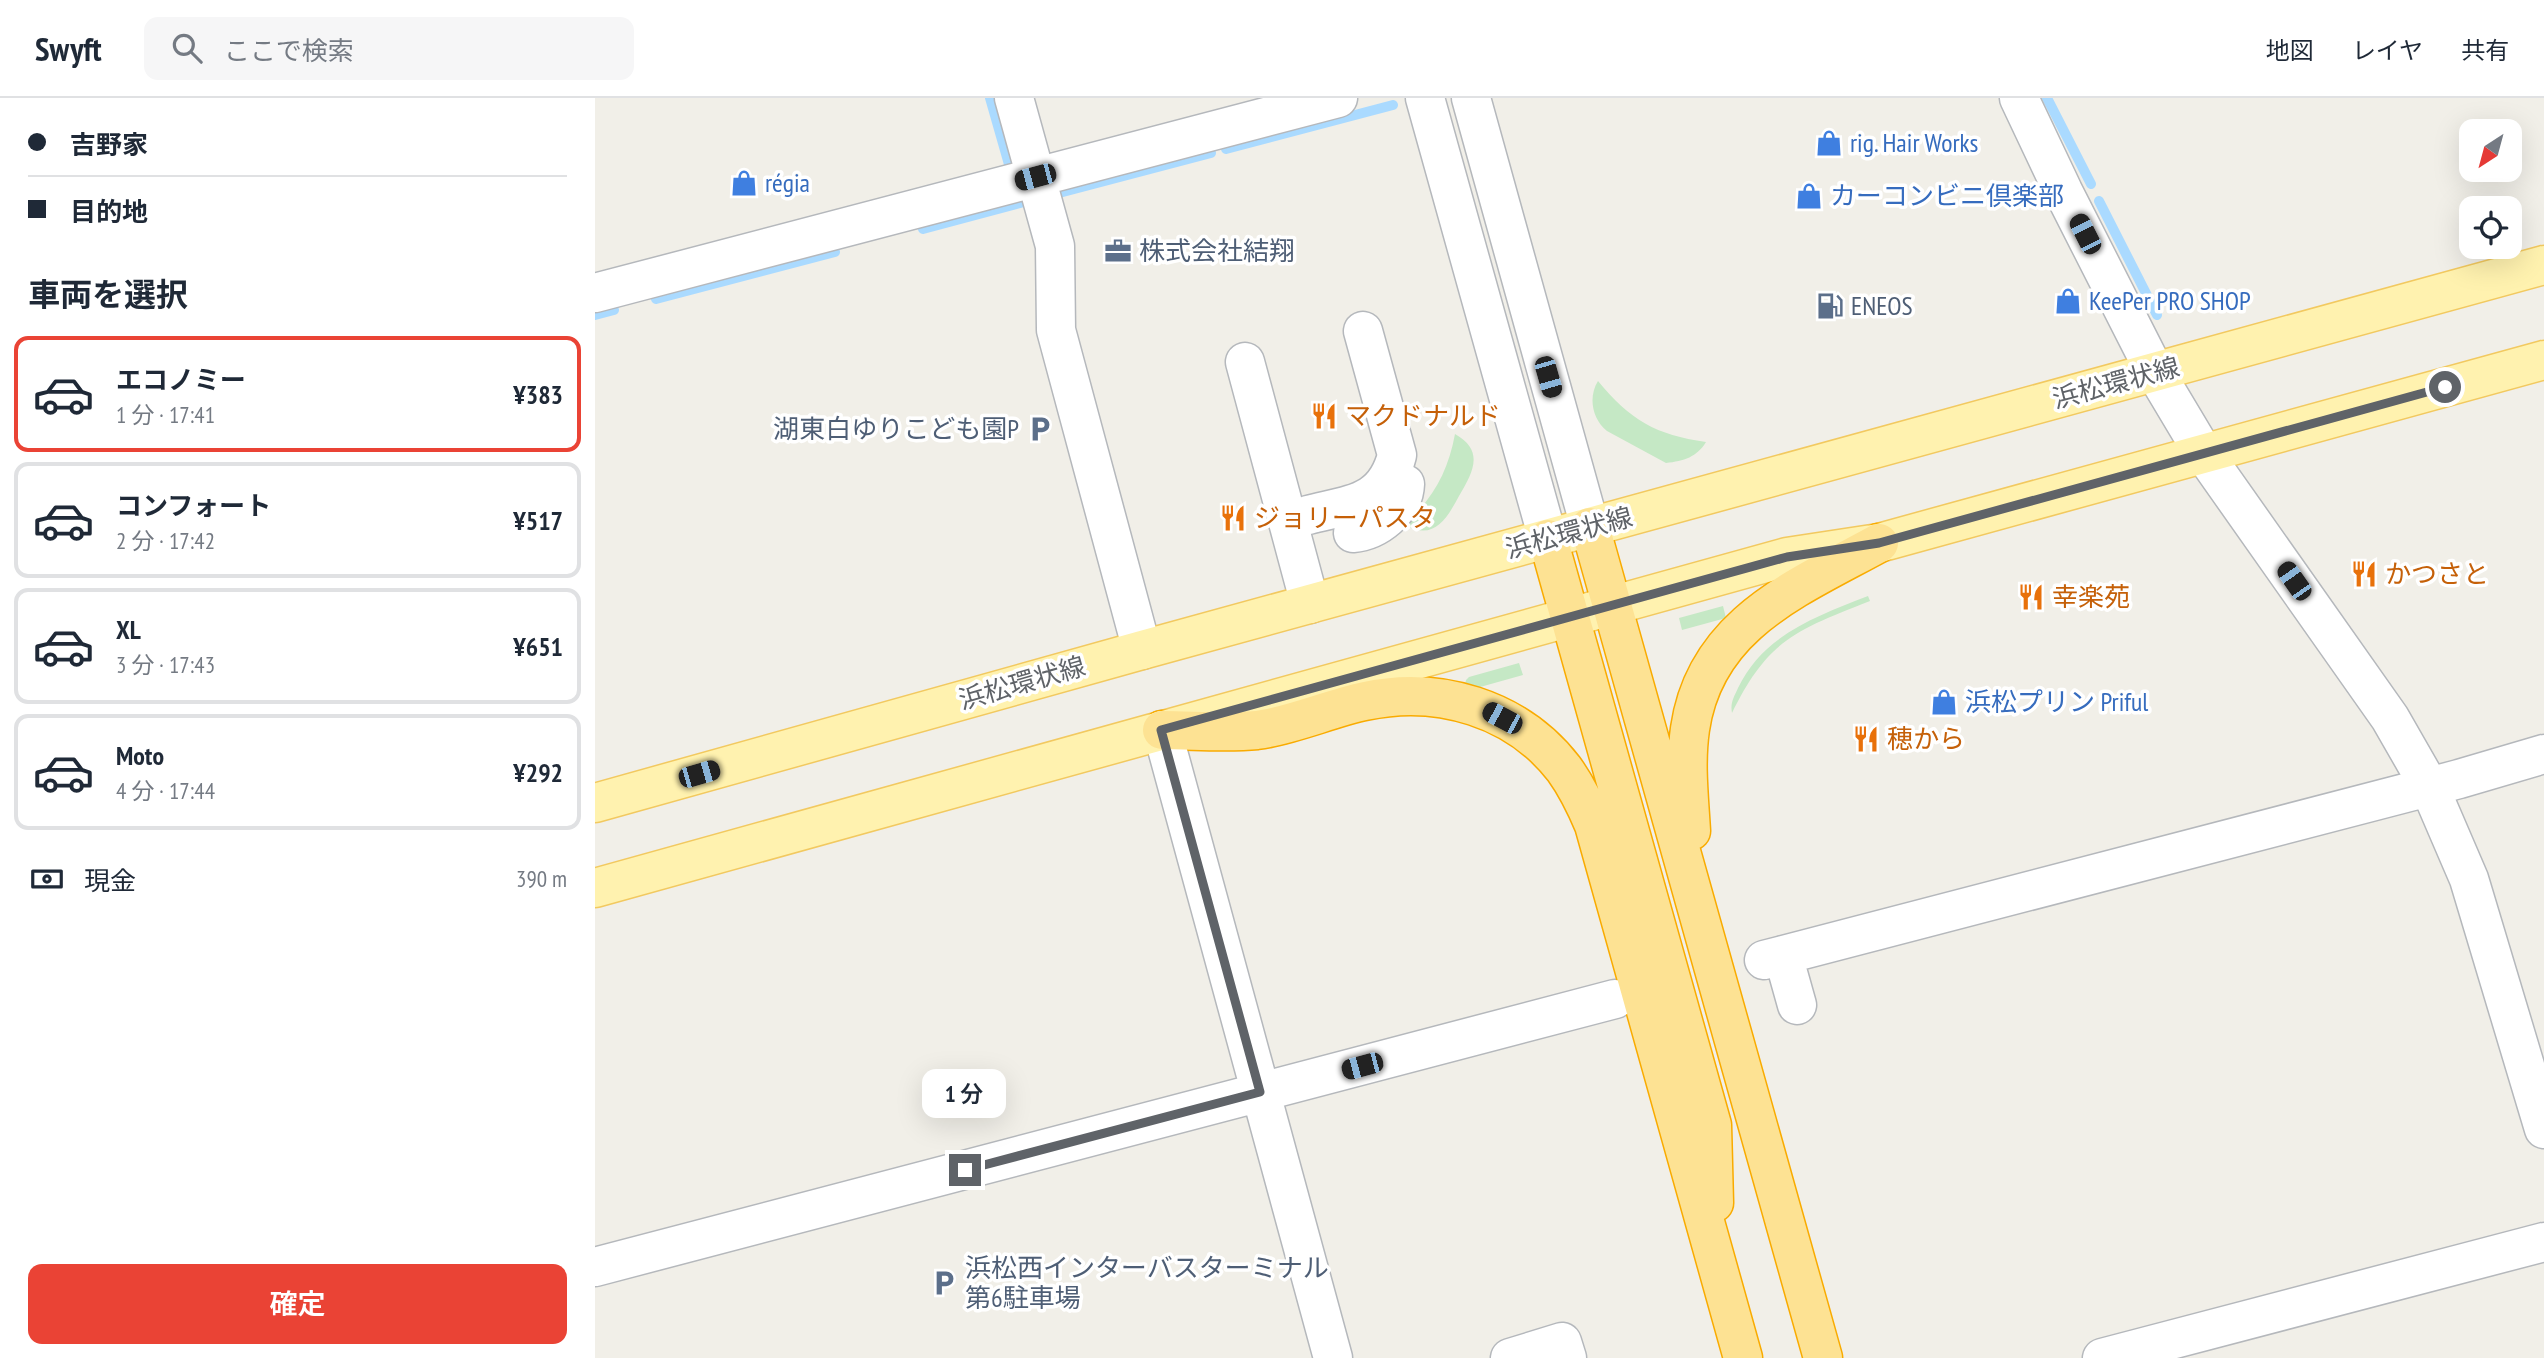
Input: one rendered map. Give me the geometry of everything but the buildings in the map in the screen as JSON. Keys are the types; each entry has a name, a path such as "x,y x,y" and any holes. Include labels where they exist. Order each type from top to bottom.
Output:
{"highway":[{"path":"1590,527 1823,1358"},
{"path":"1548,539 1712,1125 1715,1257"},
{"path":"1696,904 1687,762 1690,728 1699,695 1714,664 1733,636 1758,612 1879,543"},
{"path":"1161,730 1258,730 1363,701 1394,695 1426,695 1458,700 1488,710 1542,745 1564,769 1581,796 1594,825 1743,1358"}],"main road":[{"name":"浜松環状線","path":"595,803 2544,265"},
{"path":"595,888 1787,557 1879,543 2544,360"}],"street":[{"path":"1013,98 1055,246 1056,330 1142,650"},
{"path":"595,293 1338,98"},
{"path":"1425,98 1548,539"},
{"path":"1471,98 1590,527"},
{"path":"2019,98 2155,372 2204,454 2390,718 2429,786 2469,879 2544,1129"},
{"path":"1310,604 1255,360 1333,527 1382,489 1392,474 1397,455 1363,331"},
{"path":"1161,730 1333,1358"},
{"path":"1797,1006 1773,958 2544,754"},
{"path":"595,1267 1615,999"},
{"path":"2102,1358 2544,1242"},
{"path":"1510,1358 1562,1342 1567,1358"}],"green space":[{"path":"1598,381 1621,406 1645,424 1673,435 1706,442 1689,457 1666,463 1607,431 1598,420 1593,407 1593,394"},
{"path":"1455,434 1470,447 1473,455 1472,470 1464,487 1438,526 1423,531 1404,525 1438,484"},
{"path":"1868,596 1870,601 1823,620 1787,640 1758,668 1732,713 1734,697 1749,670 1777,641 1811,620"},
{"path":"1723,606 1726,618 1682,630 1679,618"},
{"path":"1519,663 1523,675 1473,689 1465,685 1469,677"}],"waterway":[{"path":"990,98 1010,168"},
{"path":"2047,98 2091,184"},
{"path":"1226,149 1393,105"},
{"path":"1059,193 1211,153"},
{"path":"2099,201 2157,315"},
{"path":"923,229 1024,202"},
{"path":"656,299 835,252"},
{"path":"595,315 614,310"}],"place":[{"name":"rig. Hair Works","path":"1829,143"},
{"name":"régia","path":"744,183"},
{"name":"カーコンビニ倶楽部","path":"1809,196"},
{"name":"株式会社結翔","path":"1118,251"},
{"name":"KeePer PRO SHOP","path":"2068,301"},
{"name":"ENEOS","path":"1830,306"},
{"name":"マクドナルド","path":"1324,416"},
{"name":"湖東白ゆりこども園P","path":"1040,429"},
{"name":"ジョリーパスタ","path":"1233,518"},
{"name":"かつさと","path":"2364,574"},
{"name":"幸楽苑","path":"2031,597"},
{"name":"浜松プリン Priful","path":"1944,702"},
{"name":"穂から","path":"1866,739"},
{"name":"浜松西インターバスターミナル 第6駐車場","path":"944,1283"}],"route":[{"path":"965,1170 1260,1092 1161,730 1787,557 1879,543 2445,387"}]}
